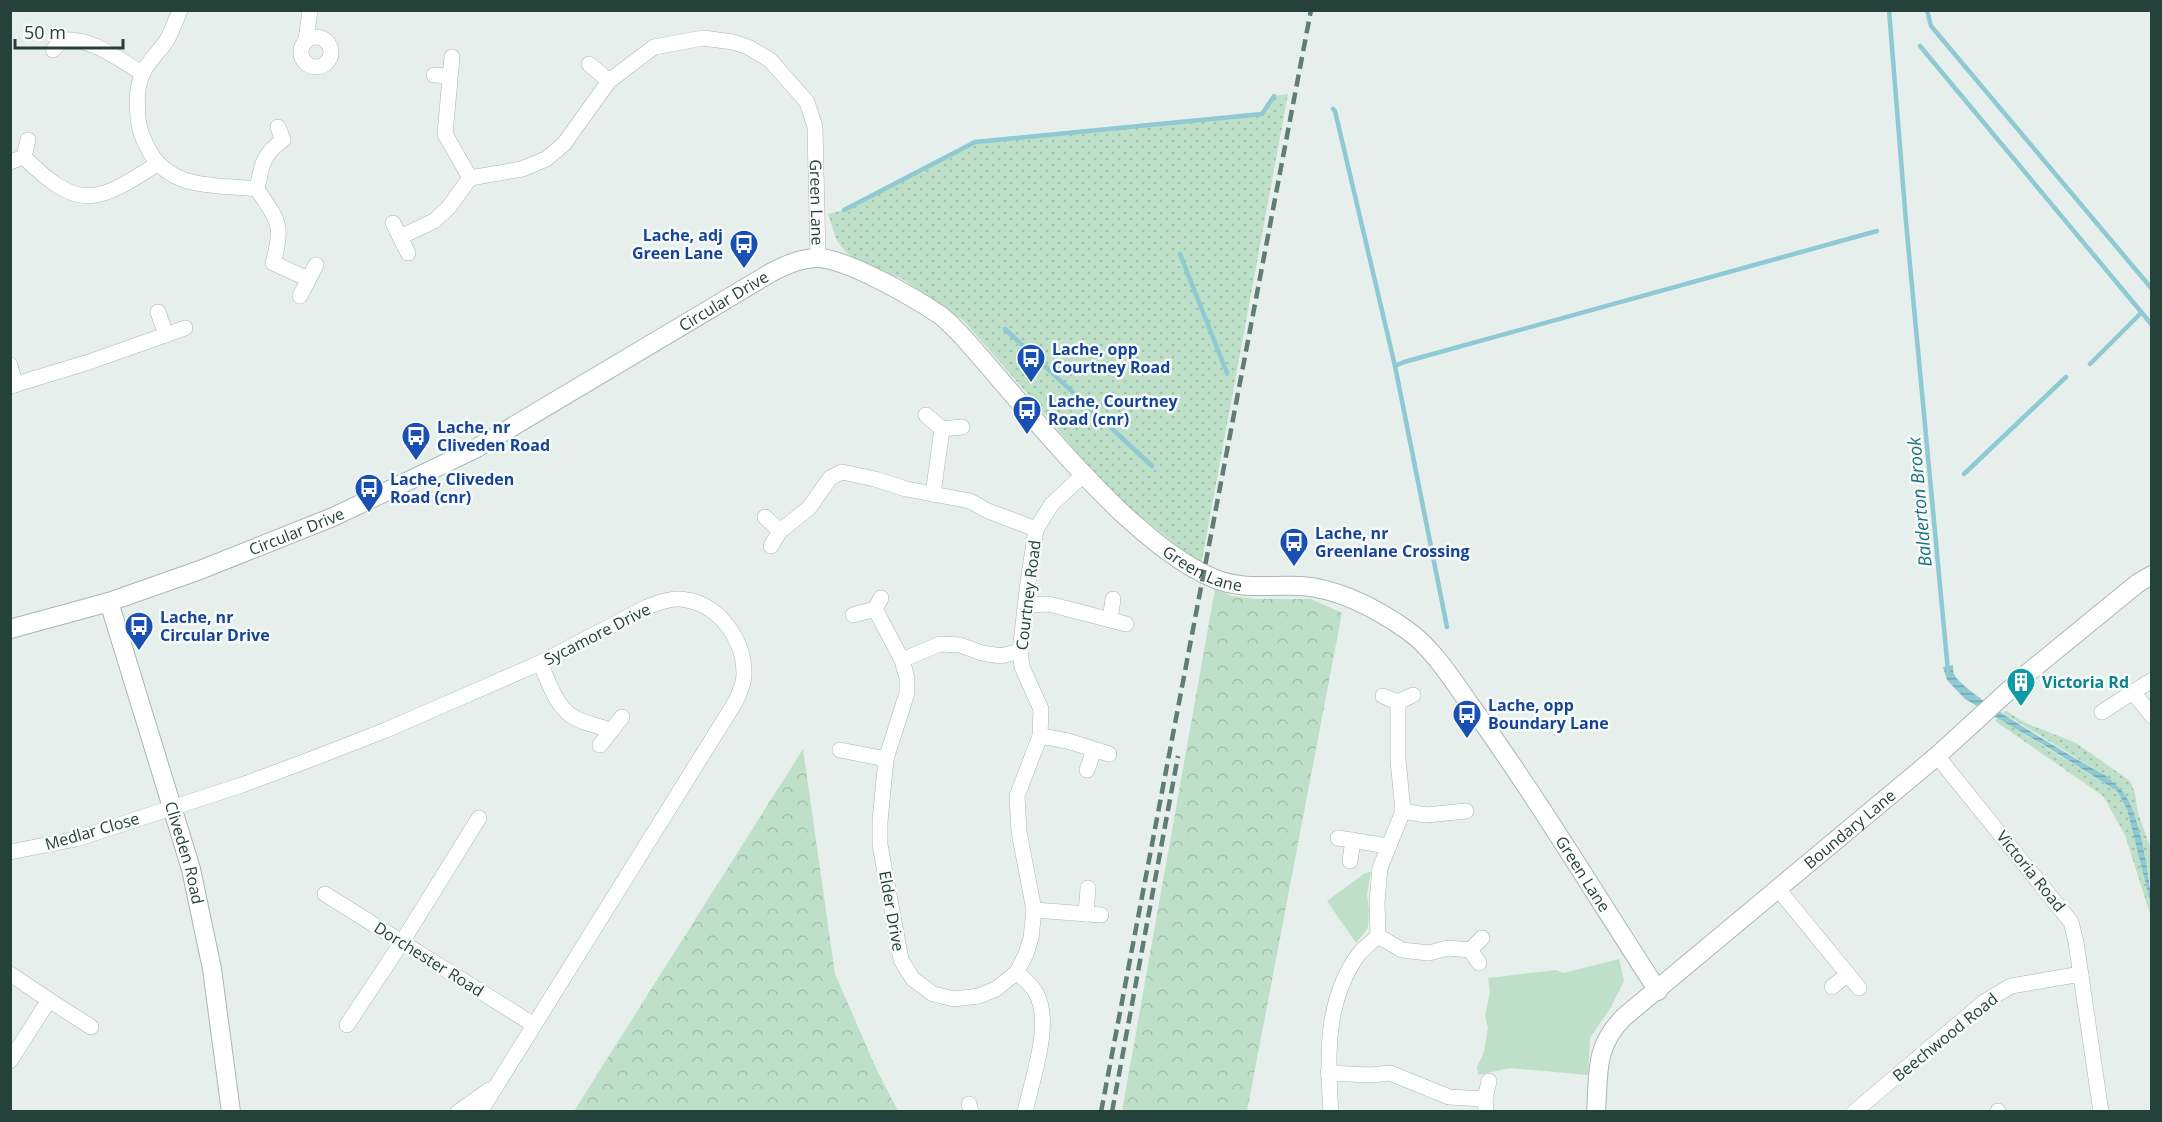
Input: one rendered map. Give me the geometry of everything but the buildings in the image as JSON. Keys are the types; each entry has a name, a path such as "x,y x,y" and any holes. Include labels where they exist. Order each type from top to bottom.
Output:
{"street":[{"path":"180,10 167,39 142,73 137,96 139,126 146,145 157,164 170,174 188,181 221,187 257,189"},
{"path":"306,40 310,10"},
{"name":"Green Lane","path":"609,81 654,47 703,38 733,42 748,47 770,60 807,102 815,127 818,258 850,265 942,316 1083,475 1156,544 1212,578 1233,586 1315,587 1351,598 1408,631 1430,650 1492,736 1658,991"},
{"path":"58,39 87,42 142,73"},
{"path":"452,57 445,134 470,178"},
{"path":"408,253 396,230 434,220 449,207 470,178 522,170 546,159 564,144 609,81 589,63"},
{"path":"434,75 450,76"},
{"path":"295,151 281,134 269,150 262,165 257,189 275,217 280,230 271,267 308,279"},
{"path":"28,140 17,159 67,192 80,196 103,194 118,189 157,164"},
{"name":"Circular Drive","path":"10,629 109,602 200,570 333,517 475,449 772,272 790,263 818,258"},
{"path":"300,296 316,265"},
{"path":"158,312 166,335"},
{"path":"10,365 13,385 185,328"},
{"path":"926,415 942,429 962,427"},
{"path":"933,494 942,429"},
{"path":"771,546 780,531 809,508 830,478 842,472 851,472 906,489 970,501 988,511 1036,529"},
{"name":"Courtney Road","path":"1017,972 1031,938 1034,910 1019,832 1017,795 1040,736 1041,710 1022,667 1020,651 1028,582 1036,529 1052,504 1083,475"},
{"path":"765,517 780,531"},
{"name":"Boundary Lane","path":"1596,1112 1600,1061 1603,1046 1611,1030 1937,756 2029,672 2138,583 2151,575"},
{"path":"1110,620 1113,599"},
{"name":"Sycamore Drive","path":"172,807 242,785 386,730 540,663 647,607 666,600 687,600 703,606 722,619 735,636 743,656 744,678 736,701 480,1112"},
{"name":"Cliveden Road","path":"109,602 191,869 212,969 231,1112"},
{"name":"Elder Drive","path":"853,615 878,604 902,660 907,678 907,693 886,759 880,821 880,845 901,960 913,980 933,994 954,999 979,996 996,989 1017,972"},
{"path":"1026,605 1049,604 1126,624"},
{"path":"902,660 940,644 960,645 982,653 1001,656 1020,651"},
{"path":"540,663 559,702 566,711 575,718 598,724 611,731"},
{"path":"2102,712 2151,680"},
{"path":"2133,692 2151,716"},
{"path":"1383,696 1398,702 1413,695"},
{"path":"1331,1112 1328,1073 1331,1026 1336,1002 1343,983 1359,954 1378,936 1377,902 1380,868 1403,811 1398,760 1398,702"},
{"path":"600,746 622,717"},
{"path":"1040,736 1068,741 1109,754"},
{"path":"840,750 886,759"},
{"path":"1087,770 1094,750"},
{"name":"Victoria Road","path":"1937,756 2071,922 2076,942 2101,1112"},
{"name":"Medlar Close","path":"10,852 76,839 172,807"},
{"path":"1403,811 1426,816 1466,811"},
{"path":"348,1025 479,818"},
{"path":"1338,838 1388,846"},
{"path":"1350,861 1353,840"},
{"path":"1034,910 1094,915 1088,888"},
{"path":"1778,889 1859,988"},
{"name":"Dorchester Road","path":"325,894 534,1025"},
{"path":"1378,936 1402,950 1429,953 1448,948 1470,950"},
{"path":"1470,950 1482,938"},
{"path":"1470,950 1479,963"},
{"path":"1017,972 1035,991 1042,1007 1044,1027 1025,1112"},
{"path":"10,974 91,1027"},
{"path":"1832,987 1848,974"},
{"name":"Beechwood Road","path":"1854,1112 1984,1002 2002,991 2011,986 2081,974"},
{"path":"10,1061 49,1000"},
{"path":"1328,1073 1371,1075 1390,1073 1449,1096 1486,1105 1489,1081"},
{"path":"458,1112 496,1084"}],"green space":[{"path":"1288,94 1201,565 1124,503 1097,477 964,321 901,278 883,273 857,261 845,251 837,241 828,214 844,210 975,142 1261,114 1274,96"},
{"path":"1215,589 1232,596 1254,599 1311,599 1342,613 1247,1111 1122,1111"},
{"path":"2006,711 2026,723 2076,743 2130,781 2151,849 2151,885 2132,809 2106,776 2003,713"},
{"path":"1998,718 2117,791 2127,809 2151,905 2151,917 2125,835 2103,796 1995,721"},
{"path":"803,749 835,974 876,1068 898,1111 574,1111"},
{"path":"1371,872 1367,894 1368,928 1356,943 1327,901 1365,873"},
{"path":"1619,959 1624,981 1611,1007 1590,1038 1588,1075 1510,1068 1478,1075 1477,1067 1484,1052 1488,1028 1485,1015 1490,992 1488,978 1556,970 1563,973"}],"water":[{"path":"1953,665 1954,674 1962,684 1978,696 2024,727 2106,776 2124,793 2141,836 2151,905 2127,809 2117,791 1965,699 1947,680 1943,667"}],"waterway":[{"name":"Balderton Brook","path":"1889,10 1906,222 1948,671"},
{"path":"1927,10 1931,26 2152,289"},
{"path":"1920,46 2152,325"},
{"path":"844,210 975,142 1262,114 1274,96"},
{"path":"1333,109 1395,366 1447,627"},
{"path":"1395,366 1877,231"},
{"path":"1180,254 1227,373"},
{"path":"2090,364 2141,313"},
{"path":"1005,329 1152,466"},
{"path":"1964,474 2066,377"}],"railway":[{"path":"1101,1112 1311,10"},
{"path":"1112,1112 1178,756"}],"place":[{"name":"Lache, adj Green Lane","path":"744,270"},
{"name":"Lache, opp Courtney Road","path":"1031,384"},
{"name":"Lache, Courtney Road (cnr)","path":"1027,436"},
{"name":"Lache, nr Cliveden Road","path":"416,462"},
{"name":"Lache, Cliveden Road (cnr)","path":"369,514"},
{"name":"Lache, nr Greenlane Crossing","path":"1294,568"},
{"name":"Lache, nr Circular Drive","path":"139,652"},
{"name":"Victoria Rd","path":"2021,708"},
{"name":"Lache, opp Boundary Lane","path":"1467,740"}]}
